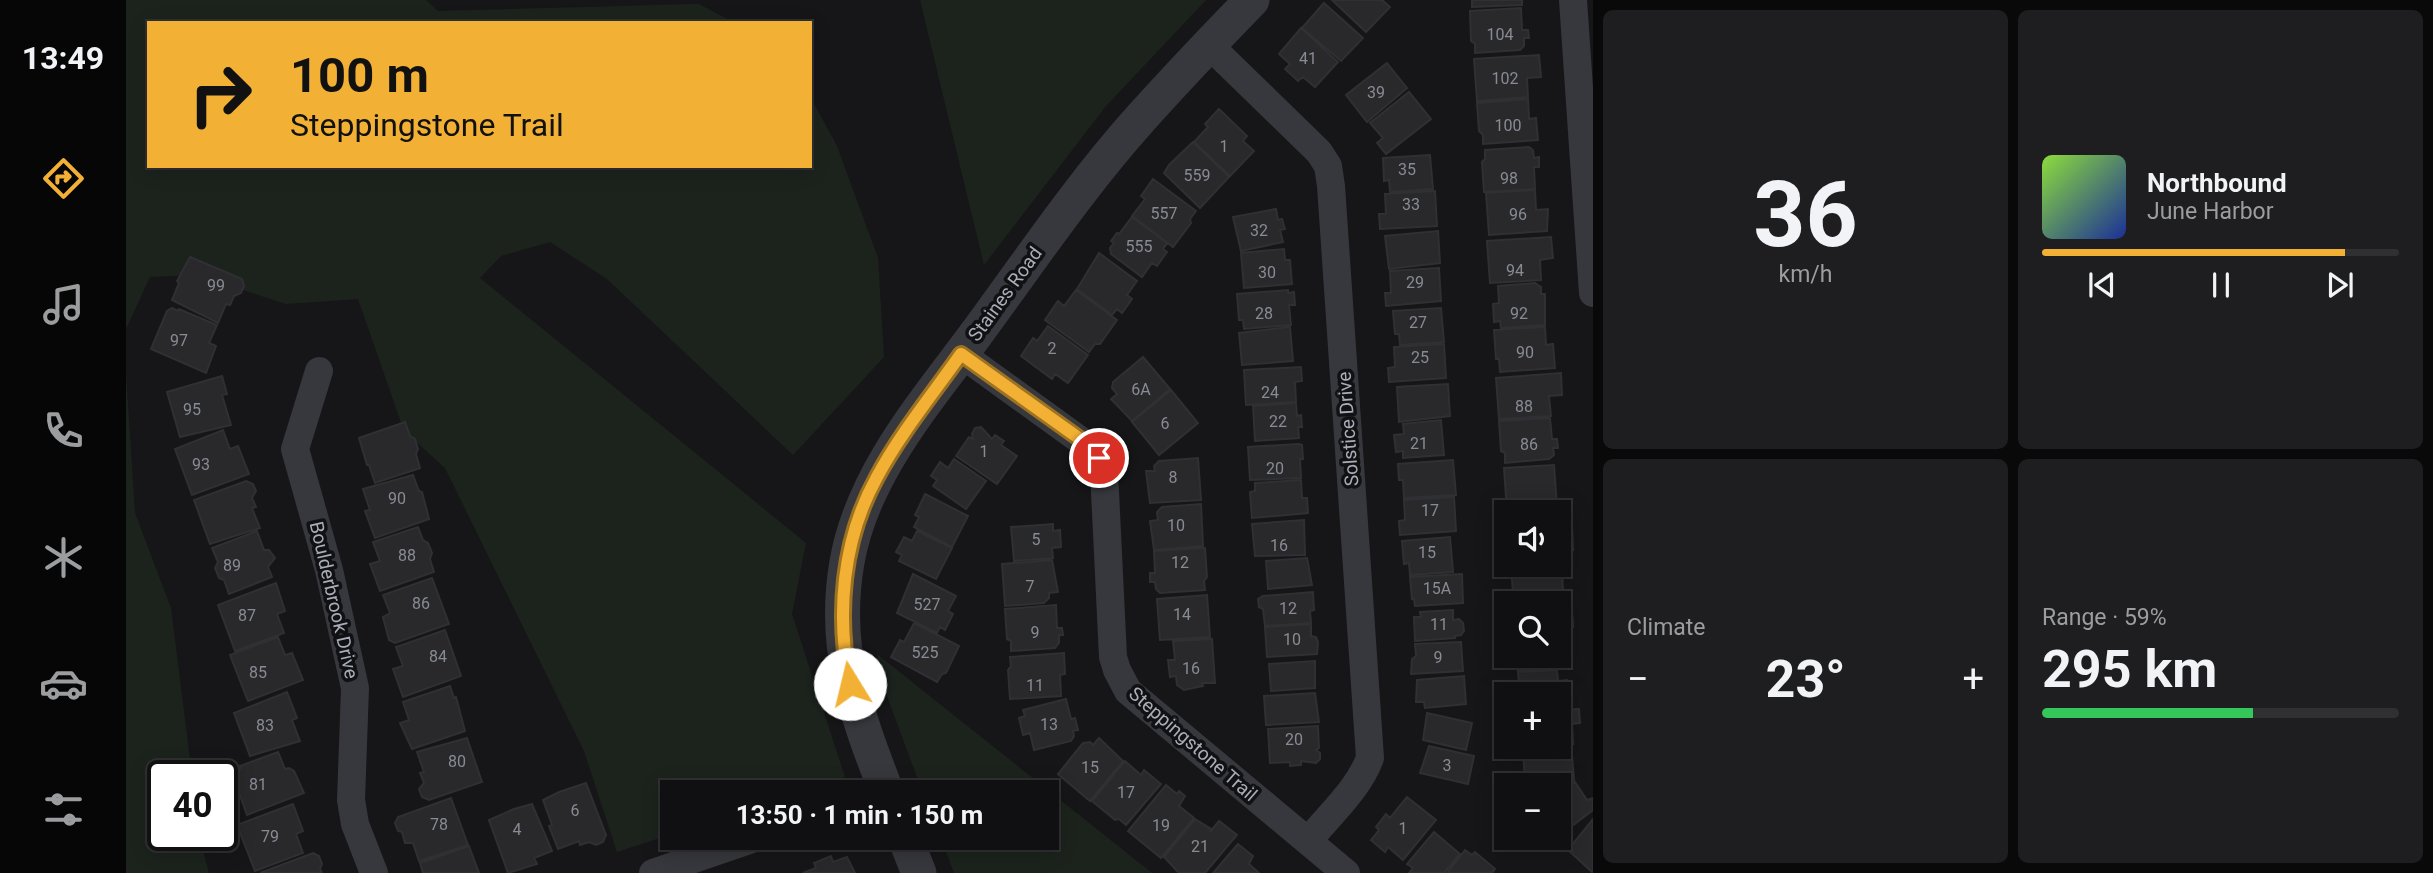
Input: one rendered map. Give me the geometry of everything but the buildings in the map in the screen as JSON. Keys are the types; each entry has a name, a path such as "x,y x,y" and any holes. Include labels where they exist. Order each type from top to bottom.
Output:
{"street":[{"name":"Staines Road","path":"882,780 856,705 845,661 842,616 847,562 856,524 877,477 961,354 1105,162 1139,120 1252,0"},
{"path":"1573,0 1593,293"},
{"name":"Solstice Drive","path":"1209,45 1319,152 1328,166 1331,186 1370,758 1358,781 1308,841"},
{"name":"Steppingstone Trail","path":"961,354 1080,439 1099,458 1104,471 1113,657 1128,691 1346,873"},
{"name":"Boulderbrook Drive","path":"319,371 295,449 329,570 355,688 351,800 355,824 374,873"},
{"path":"653,873 720,850"},
{"path":"910,850 919,873"}],"shaded area":[{"path":"126,0 426,0 438,11 699,4 731,21 147,21 147,168 812,168 812,100 837,146 878,258 884,357 793,455 607,279 550,242 501,256 480,278 806,543 792,614 845,777 836,780 660,780 660,838 617,852 584,751 445,468 404,431 358,299 286,304 196,275 150,277 126,329"},
{"path":"920,0 1206,0 1106,106 984,265"},
{"path":"126,373 135,513 171,608 190,760 147,760 147,851 203,851 209,873 126,873"},
{"path":"877,654 1035,780 918,780 885,691"},
{"path":"1059,799 1152,873 954,873 945,850 1059,850"}],"route":[{"path":"850,684 845,661 842,616 847,562 856,524 866,499 893,450 961,354 1080,439 1099,458"}]}
